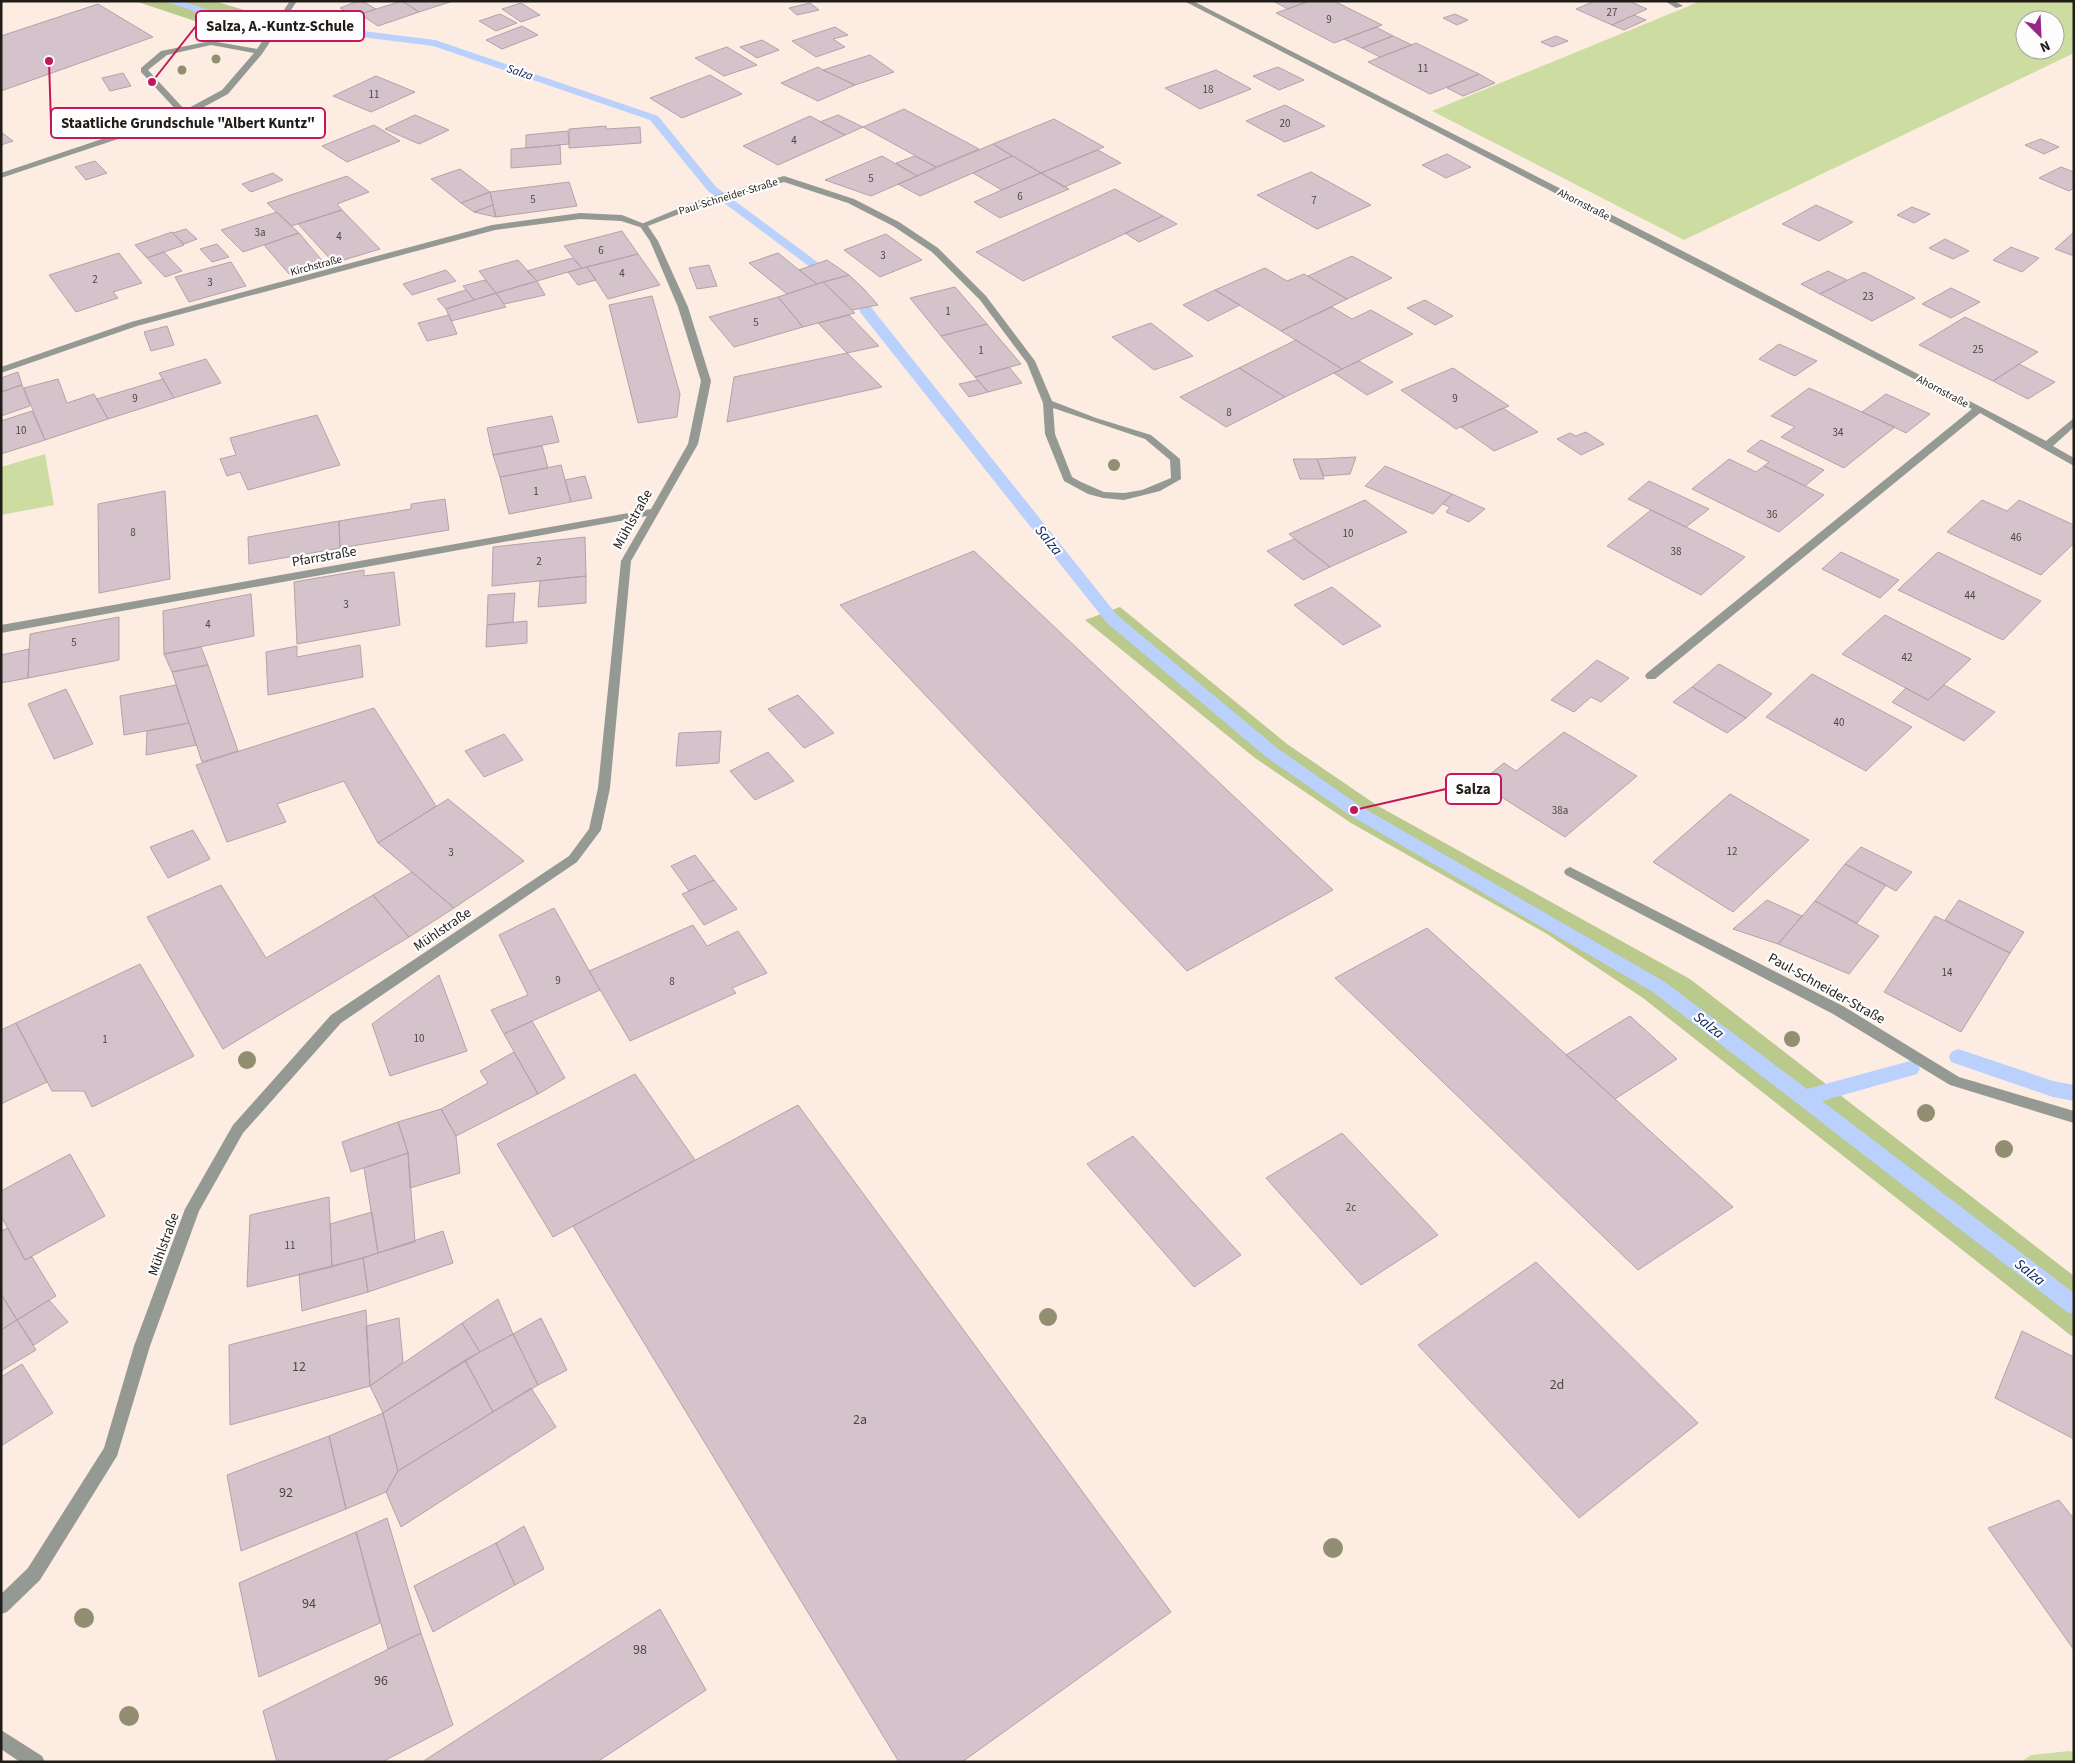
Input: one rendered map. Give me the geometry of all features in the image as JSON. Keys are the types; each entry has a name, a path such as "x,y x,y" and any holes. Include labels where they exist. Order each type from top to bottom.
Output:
{"street":[{"path":"1,176 184,114 225,92 259,52 294,1"},
{"name":"Ahornstraße","path":"1187,1 1705,266 1980,410 2074,463"},
{"path":"1668,1 1679,6"},
{"path":"184,114 144,70 164,53 211,43 259,52"},
{"name":"Paul-Schneider-Straße","path":"643,225 702,202 784,179 851,201 896,224 934,250 983,298 1032,363 1048,403 1050,434 1068,479 1093,493 1127,498 1157,489 1176,479 1175,459 1148,437 1093,420 1048,403"},
{"name":"Kirchstraße","path":"1,370 134,324 495,227 580,216 622,218 643,225"},
{"name":"Mühlstraße","path":"1,1606 34,1574 111,1451 142,1346 192,1209 238,1129 336,1019 573,859 595,830 604,788 626,561 652,512 693,444 706,381 682,307 654,241 643,225"},
{"name":"Ahornstraße","path":"1651,676 1980,410"},
{"path":"2046,446 2074,421"},
{"name":"Pfarrstraße","path":"1,629 652,512"},
{"name":"Paul-Schneider-Straße","path":"1570,872 1838,1010 1956,1081 2074,1117"},
{"path":"1,1739 36,1762"}],"green space":[{"path":"135,1 214,1 258,14 249,28 204,24"},
{"path":"1701,1 2074,1 2074,53 2065,57 2065,10 2015,10 2015,60 2059,60 1684,240 1432,111"},
{"path":"45,454 54,505 1,515 1,467"},
{"path":"1120,607 1287,744 1378,806 1690,979 2074,1276 2074,1338 1643,998 1547,934 1351,823 1255,758 1085,620"},
{"path":"2074,1752 2074,1762 2021,1762 2031,1755"}],"building":[{"path":"362,1 376,9 355,16 340,8"},
{"path":"402,1 453,1 419,12"},
{"path":"402,1 419,12 378,26 360,14"},
{"path":"1273,1 1309,1 1288,9"},
{"path":"1309,1 1334,1 1382,25 1334,43 1276,13"},
{"path":"1595,1 1629,1 1647,9 1612,25 1576,9"},
{"path":"521,3 540,15 521,22 502,9"},
{"path":"810,3 819,10 797,15 789,8"},
{"path":"98,4 153,37 1,91 1,36"},
{"path":"500,14 517,23 496,31 479,21"},
{"path":"1455,14 1468,20 1457,25 1443,18"},
{"path":"1634,15 1646,20 1624,30 1612,25"},
{"path":"522,26 538,35 502,49 486,40"},
{"path":"835,27 848,35 833,39 845,47 816,57 792,41"},
{"path":"1376,27 1393,36 1362,48 1344,39"},
{"path":"1393,36 1412,45 1380,57 1362,48"},
{"path":"1556,36 1568,41 1552,47 1541,42"},
{"path":"762,40 779,50 757,58 740,47"},
{"path":"1416,43 1479,74 1430,94 1368,62"},
{"path":"727,47 757,65 724,76 695,58"},
{"path":"870,55 894,72 855,85 823,70"},
{"path":"818,67 855,85 818,101 781,83"},
{"path":"1278,67 1304,80 1279,90 1253,76"},
{"path":"1216,70 1251,89 1200,109 1165,88"},
{"path":"123,73 131,86 110,91 102,78"},
{"path":"1479,74 1495,83 1463,96 1447,88"},
{"path":"710,75 742,94 682,118 650,98"},
{"path":"376,76 415,92 371,112 333,96"},
{"path":"1285,105 1325,126 1285,142 1246,121"},
{"path":"904,109 979,149 936,167 863,127"},
{"path":"415,115 449,130 419,144 385,129"},
{"path":"838,115 863,127 845,135 820,122"},
{"path":"810,116 845,135 778,165 743,146"},
{"path":"1054,119 1104,147 1041,173 993,144"},
{"path":"374,125 400,141 347,162 322,146"},
{"path":"606,126 606,129 640,127 641,143 569,148 569,129"},
{"path":"568,131 569,144 526,148 526,135"},
{"path":"1,132 13,141 1,145"},
{"path":"2041,139 2059,147 2044,154 2025,145"},
{"path":"993,144 1012,156 920,196 898,184"},
{"path":"560,145 561,164 511,168 511,149"},
{"path":"1098,150 1121,163 1064,187 1041,173"},
{"path":"1447,154 1471,167 1446,178 1422,165"},
{"path":"882,156 917,176 871,196 825,180"},
{"path":"915,156 936,167 917,176 896,163"},
{"path":"1012,156 1041,173 1002,190 973,173"},
{"path":"95,161 107,173 86,180 75,167"},
{"path":"2061,167 2074,172 2074,188 2069,191 2039,178"},
{"path":"460,169 490,192 461,203 431,179"},
{"path":"1311,172 1371,205 1317,229 1257,195"},
{"path":"273,173 283,180 251,192 242,184"},
{"path":"1041,173 1069,189 1000,218 974,202"},
{"path":"347,176 369,192 337,204 342,210 291,226 267,203"},
{"path":"569,182 577,206 496,217 490,192"},
{"path":"1115,189 1163,216 1023,281 976,252"},
{"path":"490,192 493,205 474,212 461,203"},
{"path":"493,205 496,217 474,212"},
{"path":"1816,205 1853,222 1819,241 1782,224"},
{"path":"1912,207 1930,214 1914,223 1897,215"},
{"path":"342,210 380,249 334,263 298,224"},
{"path":"277,212 299,233 243,252 221,230"},
{"path":"1163,216 1177,224 1139,242 1125,233"},
{"path":"186,229 197,239 184,244 173,233"},
{"path":"622,231 638,254 582,268 564,246"},
{"path":"172,232 184,245 147,258 135,245"},
{"path":"2074,232 2074,256 2055,249"},
{"path":"299,233 325,264 289,274 264,245"},
{"path":"886,234 922,260 880,277 844,250"},
{"path":"1945,239 1969,251 1953,259 1929,248"},
{"path":"217,244 229,257 212,262 200,249"},
{"path":"2011,247 2039,258 2022,272 1993,260"},
{"path":"164,252 182,271 165,277 147,258"},
{"path":"119,253 142,283 113,292 118,298 76,312 49,275"},
{"path":"778,253 817,284 787,294 749,263"},
{"path":"638,254 660,285 608,299 587,267"},
{"path":"1352,256 1392,278 1347,299 1308,276"},
{"path":"572,258 582,268 537,281 527,271"},
{"path":"518,260 537,281 496,293 479,271"},
{"path":"827,260 849,275 817,284 799,270"},
{"path":"231,262 246,286 189,302 175,277"},
{"path":"709,265 717,286 697,289 689,268"},
{"path":"587,267 596,280 578,285 568,272"},
{"path":"1265,268 1287,281 1304,274 1347,299 1281,331 1215,290"},
{"path":"446,270 456,281 412,295 403,284"},
{"path":"1828,271 1847,280 1820,294 1801,284"},
{"path":"1864,272 1915,298 1872,321 1820,294"},
{"path":"849,275 878,305 852,310 823,282"},
{"path":"485,280 496,293 474,300 463,286"},
{"path":"537,281 545,295 504,304 496,293"},
{"path":"823,282 855,313 803,327 778,297"},
{"path":"955,287 987,324 941,336 910,298"},
{"path":"1951,288 1980,302 1951,318 1922,304"},
{"path":"466,290 474,300 446,309 437,299"},
{"path":"1215,290 1240,305 1208,321 1183,305"},
{"path":"496,293 506,307 451,321 446,309"},
{"path":"652,296 680,394 677,417 638,423 609,305"},
{"path":"778,297 803,327 734,347 709,317"},
{"path":"1425,300 1453,316 1435,325 1407,308"},
{"path":"1332,307 1352,319 1371,310 1413,334 1342,369 1281,331"},
{"path":"449,315 457,334 427,341 418,323"},
{"path":"849,315 879,346 847,353 818,323"},
{"path":"1965,317 2038,352 1993,381 1919,345"},
{"path":"1151,323 1193,356 1154,370 1112,337"},
{"path":"987,324 1021,364 975,377 941,336"},
{"path":"167,326 174,345 151,351 144,332"},
{"path":"1296,340 1342,369 1285,397 1239,368"},
{"path":"1779,344 1817,361 1795,376 1759,359"},
{"path":"847,353 882,387 727,422 734,377"},
{"path":"206,359 221,383 174,398 159,373"},
{"path":"1359,361 1393,382 1367,395 1334,373"},
{"path":"2019,364 2055,382 2028,399 1993,381"},
{"path":"1009,367 1022,383 988,392 975,377"},
{"path":"1239,368 1285,397 1226,427 1180,397"},
{"path":"1453,368 1509,406 1456,429 1401,390"},
{"path":"18,372 22,385 1,392 1,378"},
{"path":"58,379 67,403 94,394 108,419 45,440 24,388"},
{"path":"163,379 174,398 108,419 97,399"},
{"path":"978,380 988,392 969,397 959,384"},
{"path":"22,385 30,406 1,416 1,392"},
{"path":"1809,388 1895,427 1844,468 1781,437 1795,427 1771,416"},
{"path":"1886,394 1930,414 1906,433 1862,412"},
{"path":"1503,408 1538,432 1494,451 1461,427"},
{"path":"32,411 45,440 1,454 1,421"},
{"path":"317,415 340,465 248,490 240,472 227,476 220,459 236,455 230,438"},
{"path":"552,416 559,442 493,455 487,428"},
{"path":"1586,432 1604,444 1581,455 1557,439 1570,433 1576,436"},
{"path":"1761,440 1824,470 1805,486 1764,466 1769,462 1747,451"},
{"path":"542,446 548,468 500,477 493,455"},
{"path":"1356,457 1350,474 1324,476 1317,459"},
{"path":"1293,459 1317,459 1324,479 1300,479"},
{"path":"1729,459 1756,472 1764,466 1824,495 1779,532 1692,489"},
{"path":"561,465 571,502 509,514 500,477"},
{"path":"1385,466 1452,494 1433,514 1365,486"},
{"path":"585,476 592,498 571,502 565,480"},
{"path":"1649,481 1709,509 1686,527 1628,499"},
{"path":"165,491 170,579 99,593 98,504"},
{"path":"1452,494 1485,509 1469,522 1446,512 1450,507 1443,504"},
{"path":"445,499 449,530 340,548 339,521 411,509 411,504"},
{"path":"1365,500 1407,532 1330,567 1289,534"},
{"path":"1982,500 2007,511 2019,500 2074,525 2074,543 2041,575 1947,532"},
{"path":"1651,510 1745,557 1701,595 1607,546"},
{"path":"339,521 340,548 249,564 248,537"},
{"path":"585,537 586,576 492,586 493,547"},
{"path":"1294,539 1330,567 1303,580 1267,551"},
{"path":"974,551 1333,890 1187,971 840,605"},
{"path":"1841,552 1899,580 1880,598 1822,569"},
{"path":"1938,552 2041,601 2003,640 1898,590"},
{"path":"364,570 364,576 394,572 400,625 297,644 294,582"},
{"path":"586,576 586,603 538,607 540,581"},
{"path":"1332,587 1381,626 1343,645 1294,605"},
{"path":"515,593 513,622 487,625 488,595"},
{"path":"251,594 254,636 164,654 163,611"},
{"path":"1885,615 1971,659 1928,700 1842,654"},
{"path":"119,617 119,660 28,678 30,634"},
{"path":"527,621 527,643 486,647 487,625"},
{"path":"360,645 363,677 268,695 266,652 297,646 297,657"},
{"path":"201,647 208,665 172,672 164,654"},
{"path":"29,649 28,678 1,683 1,655"},
{"path":"1597,660 1629,678 1601,702 1591,697 1574,712 1551,700"},
{"path":"1719,664 1772,694 1746,718 1692,687"},
{"path":"208,665 238,751 202,762 172,672"},
{"path":"1812,674 1912,727 1866,771 1766,717"},
{"path":"176,685 189,723 124,735 120,696"},
{"path":"1944,685 1995,712 1964,741 1892,702 1906,688 1928,700"},
{"path":"1692,687 1746,718 1727,733 1673,702"},
{"path":"66,689 93,744 54,759 28,704"},
{"path":"798,695 834,733 804,748 768,709"},
{"path":"374,708 436,806 378,843 344,781 277,804 286,822 227,842 196,765"},
{"path":"189,723 196,745 146,755 147,731"},
{"path":"721,731 719,763 676,766 679,733"},
{"path":"1564,732 1637,776 1565,837 1479,783 1504,763 1516,771"},
{"path":"504,734 523,760 484,777 465,751"},
{"path":"768,752 794,781 755,800 730,771"},
{"path":"1730,794 1809,840 1733,912 1653,862"},
{"path":"448,799 524,861 454,908 378,843"},
{"path":"193,830 210,859 168,878 150,847"},
{"path":"1861,847 1912,872 1896,891 1845,864"},
{"path":"695,855 714,880 689,891 671,866"},
{"path":"1845,864 1886,885 1857,923 1815,901"},
{"path":"412,872 454,908 409,937 373,895"},
{"path":"714,880 737,909 704,925 682,894"},
{"path":"221,885 266,958 373,895 409,937 223,1049 147,917"},
{"path":"1767,900 1802,916 1778,944 1733,929"},
{"path":"1959,900 2024,932 2010,953 1945,920"},
{"path":"1815,901 1879,936 1849,974 1778,944"},
{"path":"554,908 600,990 504,1034 491,1010 528,995 499,935"},
{"path":"1935,916 2010,953 1961,1032 1884,992"},
{"path":"693,925 707,946 738,931 767,973 732,988 736,993 630,1041 589,971"},
{"path":"1427,928 1733,1207 1638,1270 1335,978"},
{"path":"140,964 194,1056 92,1107 84,1091 52,1091 16,1023"},
{"path":"439,975 467,1051 390,1076 372,1024"},
{"path":"1630,1016 1677,1059 1615,1099 1566,1055"},
{"path":"532,1021 565,1078 538,1094 504,1034"},
{"path":"16,1023 47,1082 1,1104 1,1030"},
{"path":"514,1052 538,1094 456,1136 441,1109 488,1083 480,1071"},
{"path":"635,1074 695,1160 553,1237 497,1144"},
{"path":"798,1105 1171,1612 962,1762 899,1762 573,1226"},
{"path":"441,1109 456,1136 460,1173 410,1188 408,1153 398,1122"},
{"path":"398,1122 408,1153 351,1172 342,1142"},
{"path":"1342,1133 1438,1235 1361,1285 1266,1178"},
{"path":"1133,1136 1241,1255 1194,1287 1087,1164"},
{"path":"408,1153 415,1242 378,1253 364,1168"},
{"path":"70,1154 105,1216 25,1260 1,1216 1,1191"},
{"path":"329,1197 332,1267 247,1287 250,1215"},
{"path":"372,1212 378,1253 332,1267 330,1224"},
{"path":"8,1228 25,1260 32,1257 56,1296 17,1320 1,1294 1,1231"},
{"path":"443,1231 453,1263 368,1292 363,1258"},
{"path":"363,1258 368,1292 302,1311 299,1274"},
{"path":"1536,1262 1698,1423 1579,1518 1418,1345"},
{"path":"1,1294 17,1320 1,1330"},
{"path":"498,1299 513,1334 480,1352 462,1323"},
{"path":"49,1300 68,1322 34,1345 17,1320"},
{"path":"366,1310 370,1386 230,1425 229,1345"},
{"path":"399,1318 403,1362 370,1386 366,1326"},
{"path":"541,1318 567,1370 538,1385 513,1334"},
{"path":"17,1320 36,1350 1,1371 1,1330"},
{"path":"462,1323 480,1352 383,1413 370,1386"},
{"path":"2022,1331 2074,1357 2074,1439 1995,1398"},
{"path":"513,1334 538,1385 493,1412 465,1360"},
{"path":"465,1360 493,1412 398,1471 383,1413"},
{"path":"22,1364 53,1413 1,1446 1,1377"},
{"path":"531,1388 556,1427 401,1527 386,1492 398,1471"},
{"path":"383,1413 398,1471 386,1492 346,1509 329,1436"},
{"path":"329,1436 346,1509 241,1551 227,1475"},
{"path":"2059,1500 2074,1519 2074,1650 1988,1528"},
{"path":"387,1518 421,1633 388,1649 356,1532"},
{"path":"524,1526 544,1569 515,1585 496,1543"},
{"path":"356,1532 380,1623 259,1677 239,1583"},
{"path":"496,1543 515,1585 433,1632 414,1586"},
{"path":"660,1609 706,1690 597,1762 422,1762"},
{"path":"421,1633 453,1725 382,1762 277,1762 263,1711"}],"waterway":[{"name":"Salza","path":"169,1 218,16 435,43 654,118 712,189 814,264"},
{"name":"Salza","path":"865,309 1112,619 1271,752 1354,810 1659,987 2074,1305"},
{"path":"1958,1057 2053,1089 2074,1093"},
{"path":"1804,1098 1910,1069"}],"place":[{"name":"Staatliche Grundschule \"Albert Kuntz\"","path":"49,61"},
{"name":"Salza, A.-Kuntz-Schule","path":"152,82"},
{"name":"Salza","path":"1354,810"}]}
